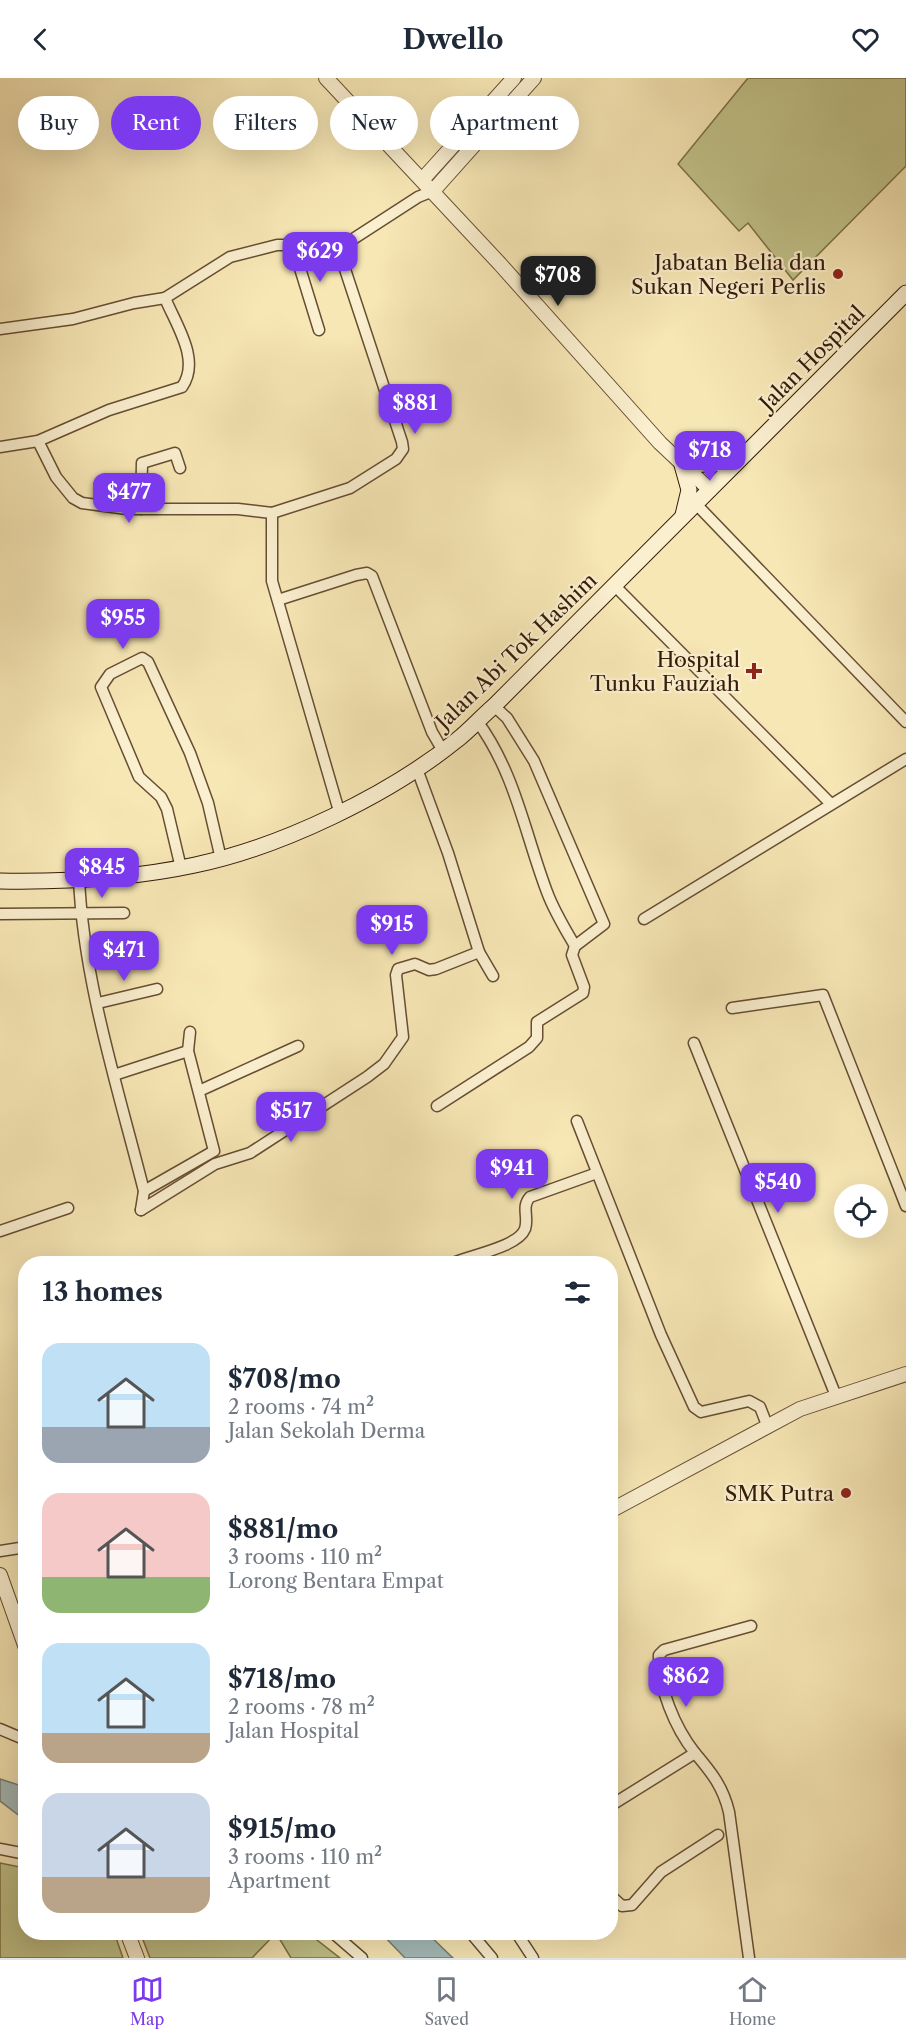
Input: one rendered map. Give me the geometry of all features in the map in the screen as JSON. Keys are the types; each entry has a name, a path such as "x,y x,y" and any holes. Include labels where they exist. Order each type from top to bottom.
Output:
{"main road":[{"name":"Jalan Hospital","path":"696,504 906,293"},
{"path":"682,518 688,490 682,465 736,463"},
{"name":"Jalan Abi Tok Hashim","path":"0,881 79,878 181,868 221,859 271,842 339,811 417,769 443,751 494,706 696,504"}],"street":[{"path":"326,78 433,191 682,465 710,490"},
{"path":"418,197 422,180 514,78"},
{"path":"319,330 299,265 304,257 350,241 418,197 433,191 534,78"},
{"path":"0,327 73,319 134,303 165,298 230,257 278,245 337,244"},
{"path":"38,441 56,477 77,501 89,505 141,509 238,509 272,513 350,488 396,459 403,449 337,244"},
{"path":"0,447 38,441 108,410 182,387 188,378 190,360 165,298"},
{"path":"141,509 142,463 175,453 180,468"},
{"path":"696,504 906,722"},
{"path":"272,513 270,565 272,581 339,811"},
{"path":"278,600 356,575 367,573 372,576 432,732 443,751"},
{"path":"614,585 831,804"},
{"path":"181,868 167,809 161,797 139,777 101,687 110,674 137,658 145,658 148,662 190,753 208,803 221,859"},
{"path":"494,706 507,718 534,761 603,920 601,928 574,946"},
{"path":"437,1106 529,1047 537,1038 537,1022 583,993 584,987 572,960 574,946 547,893 513,785 494,744 477,721"},
{"path":"644,919 906,759"},
{"path":"417,769 448,853 479,952 493,976"},
{"path":"79,878 80,913 98,1003 144,1191 141,1210 215,1164 250,1152 384,1064 403,1037 396,975 398,969 415,964 429,970 436,969 479,952"},
{"path":"0,914 124,913"},
{"path":"98,1003 157,989"},
{"path":"732,1008 823,995 906,1206"},
{"path":"144,1191 213,1151 200,1091 188,1051 190,1032"},
{"path":"694,1043 836,1396"},
{"path":"200,1091 298,1046"},
{"path":"114,1075 188,1051"},
{"path":"577,1121 693,1407 701,1413 749,1401 760,1407 767,1425"},
{"path":"475,1256 508,1243 521,1235 526,1225 525,1205 530,1197 597,1173"},
{"path":"0,1232 68,1208"},
{"path":"618,1507 767,1425 836,1396 906,1374"},
{"path":"0,1551 18,1548"},
{"path":"0,1575 18,1626"},
{"path":"749,1958 727,1802 715,1776 695,1753 669,1704 659,1655 664,1650 751,1626"},
{"path":"0,1730 18,1737"},
{"path":"618,1801 695,1753"},
{"path":"618,1902 622,1906 632,1905 662,1872 718,1835"},
{"path":"0,1849 18,1852"},
{"path":"130,1940 137,1958"},
{"path":"342,1940 362,1958"},
{"path":"477,1940 492,1958"},
{"path":"521,1940 533,1958"}],"green space":[{"path":"748,78 906,78 906,166 793,280 748,223 739,231 678,164"},
{"path":"0,1863 18,1867 18,1940 117,1940 123,1958 0,1958"},
{"path":"143,1940 269,1940 252,1958 150,1958"},
{"path":"280,1940 317,1940 340,1958 291,1958"}],"water":[{"path":"0,1779 18,1785 18,1815 0,1801"},
{"path":"388,1940 434,1940 453,1958 405,1958"}],"place":[{"name":"Jabatan Belia dan Sukan Negeri Perlis","path":"838,274"},
{"name":"Hospital Tunku Fauziah","path":"754,671"},
{"name":"SMK Putra","path":"846,1493"}]}
